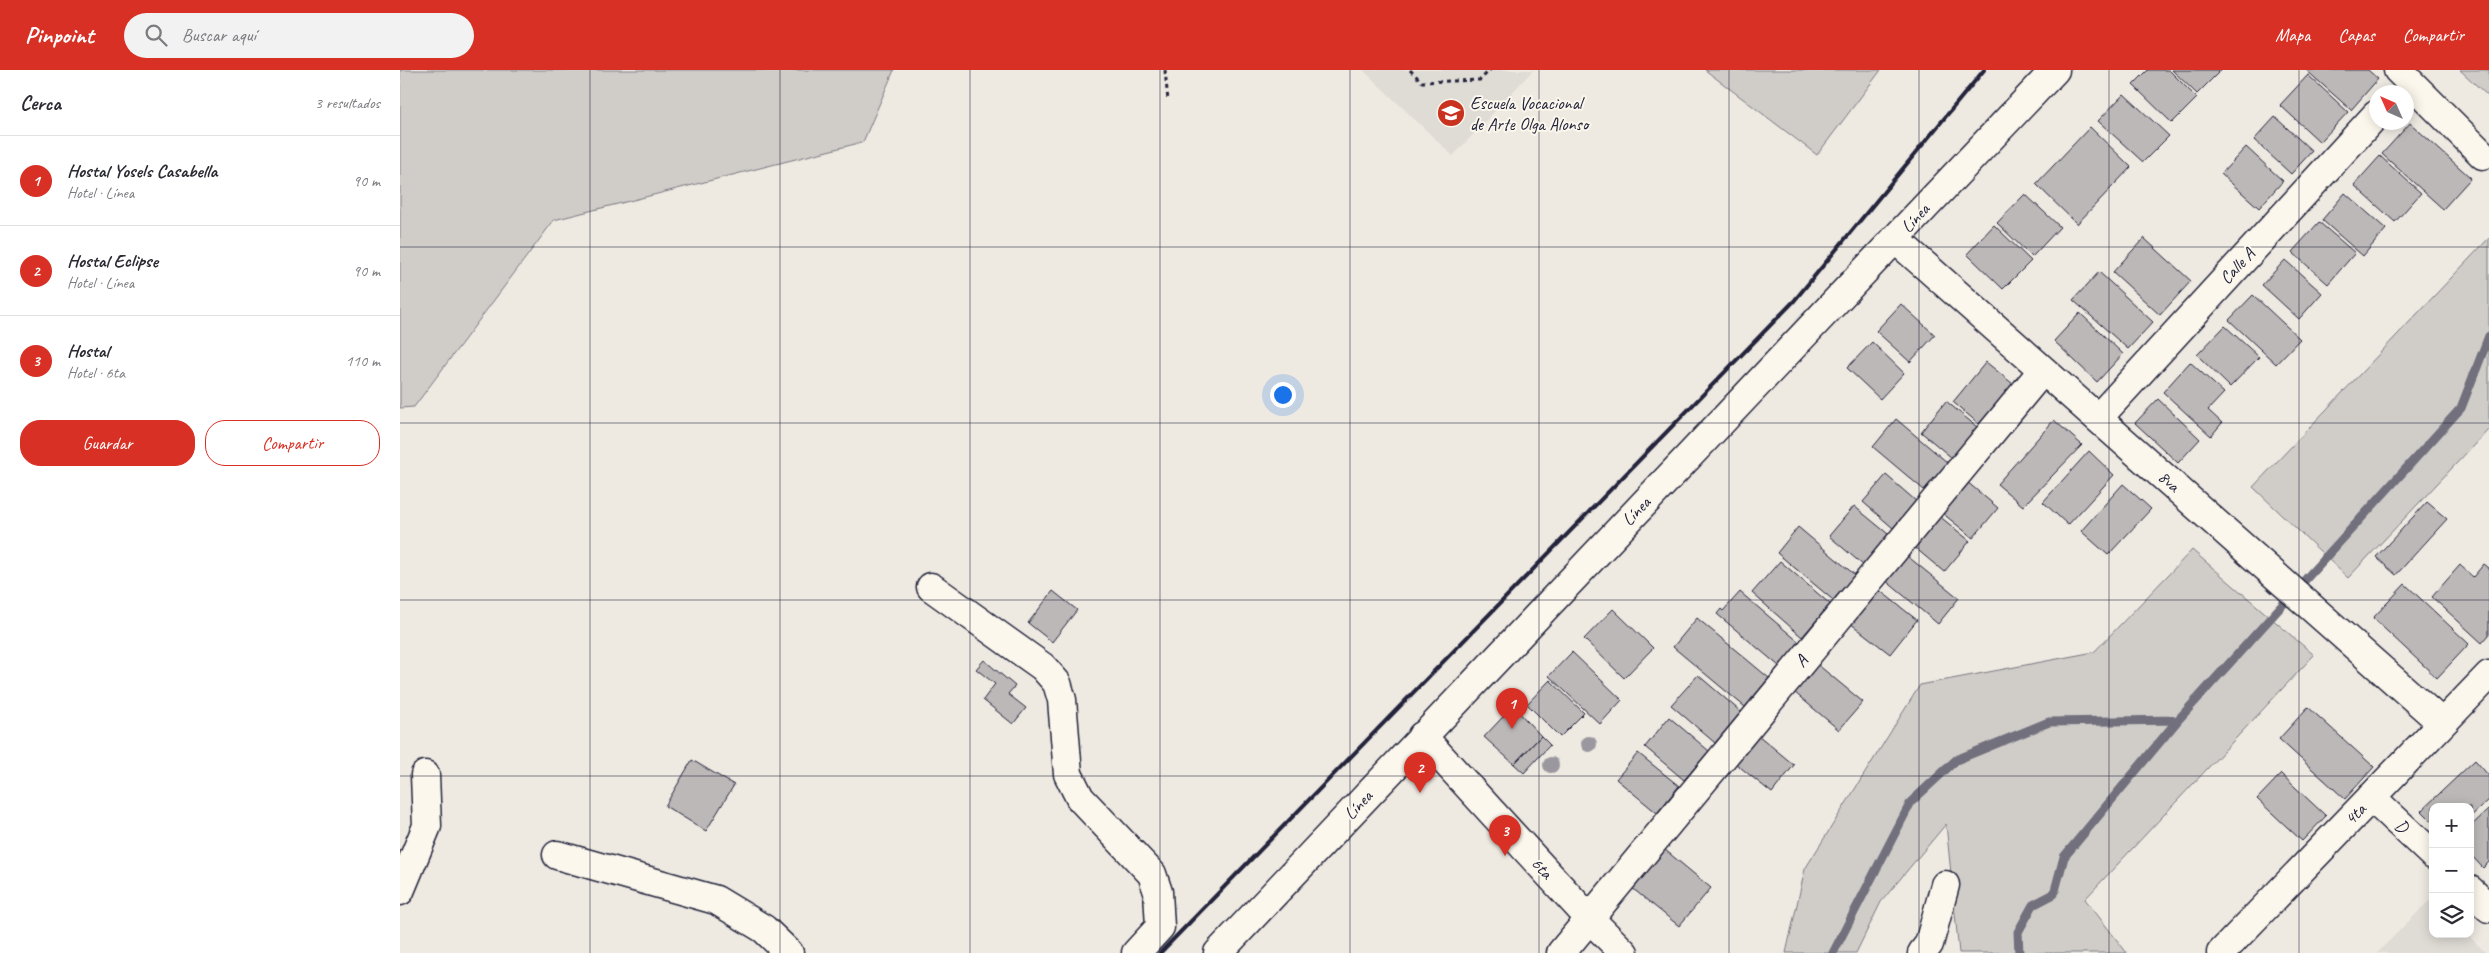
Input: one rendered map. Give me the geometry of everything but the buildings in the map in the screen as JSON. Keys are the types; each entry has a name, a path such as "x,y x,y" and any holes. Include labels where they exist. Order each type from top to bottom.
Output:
{"street":[{"name":"Línea","path":"1218,953 2055,70"},
{"path":"2401,81 2483,156"},
{"name":"Calle A","path":"2098,418 2369,123"},
{"name":"8va","path":"1895,239 2442,723"},
{"name":"A","path":"1561,953 2043,370"},
{"path":"930,586 1043,667 1057,683 1062,700 1068,774 1080,798 1152,874 1158,892 1160,927 1136,953"},
{"name":"4ta","path":"2221,953 2489,674"},
{"name":"6ta","path":"1422,736 1588,918 1624,953"},
{"path":"400,890 427,826 425,775"},
{"name":"D","path":"2371,798 2429,851"},
{"path":"557,855 716,900 764,929 789,953"},
{"path":"1922,953 1930,944 1945,885"},
{"path":"2473,893 2489,908"}],"path":[{"path":"1165,70 1168,101"},
{"path":"1410,70 1422,82 1480,80 1490,70"}],"shaded area":[{"path":"400,70 894,70 863,142 554,220 414,407 400,408"},
{"name":"Escuela Vocacional de Arte Olga Alonso","path":"1363,70 1533,70 1453,156"},
{"path":"1705,70 1881,70 1817,155"},
{"path":"2460,70 2489,70 2489,97"},
{"path":"2489,238 2489,429 2348,578 2253,487"},
{"path":"2192,550 2314,655 2085,899 2127,953 1959,953 1946,824 1881,902 1856,953 1786,953 1805,869 1920,685 2094,652"},
{"path":"2429,901 2429,938 2471,938 2486,953 2377,953"}],"waterway":[{"path":"2019,953 2018,932 2033,905 2054,894 2064,857 2178,720 2461,408 2489,336"},
{"path":"1833,953 1911,802 1956,760 2049,722 2178,720"}],"railway":[{"path":"1160,953 1794,301 1984,70"}],"place":[{"name":"Escuela Vocacional de Arte Olga Alonso","path":"1451,113"},
{"name":"Hostal Yosels Casabella","path":"1512,729"},
{"name":"Hostal Eclipse","path":"1420,793"},
{"name":"Hostal","path":"1505,856"}]}
